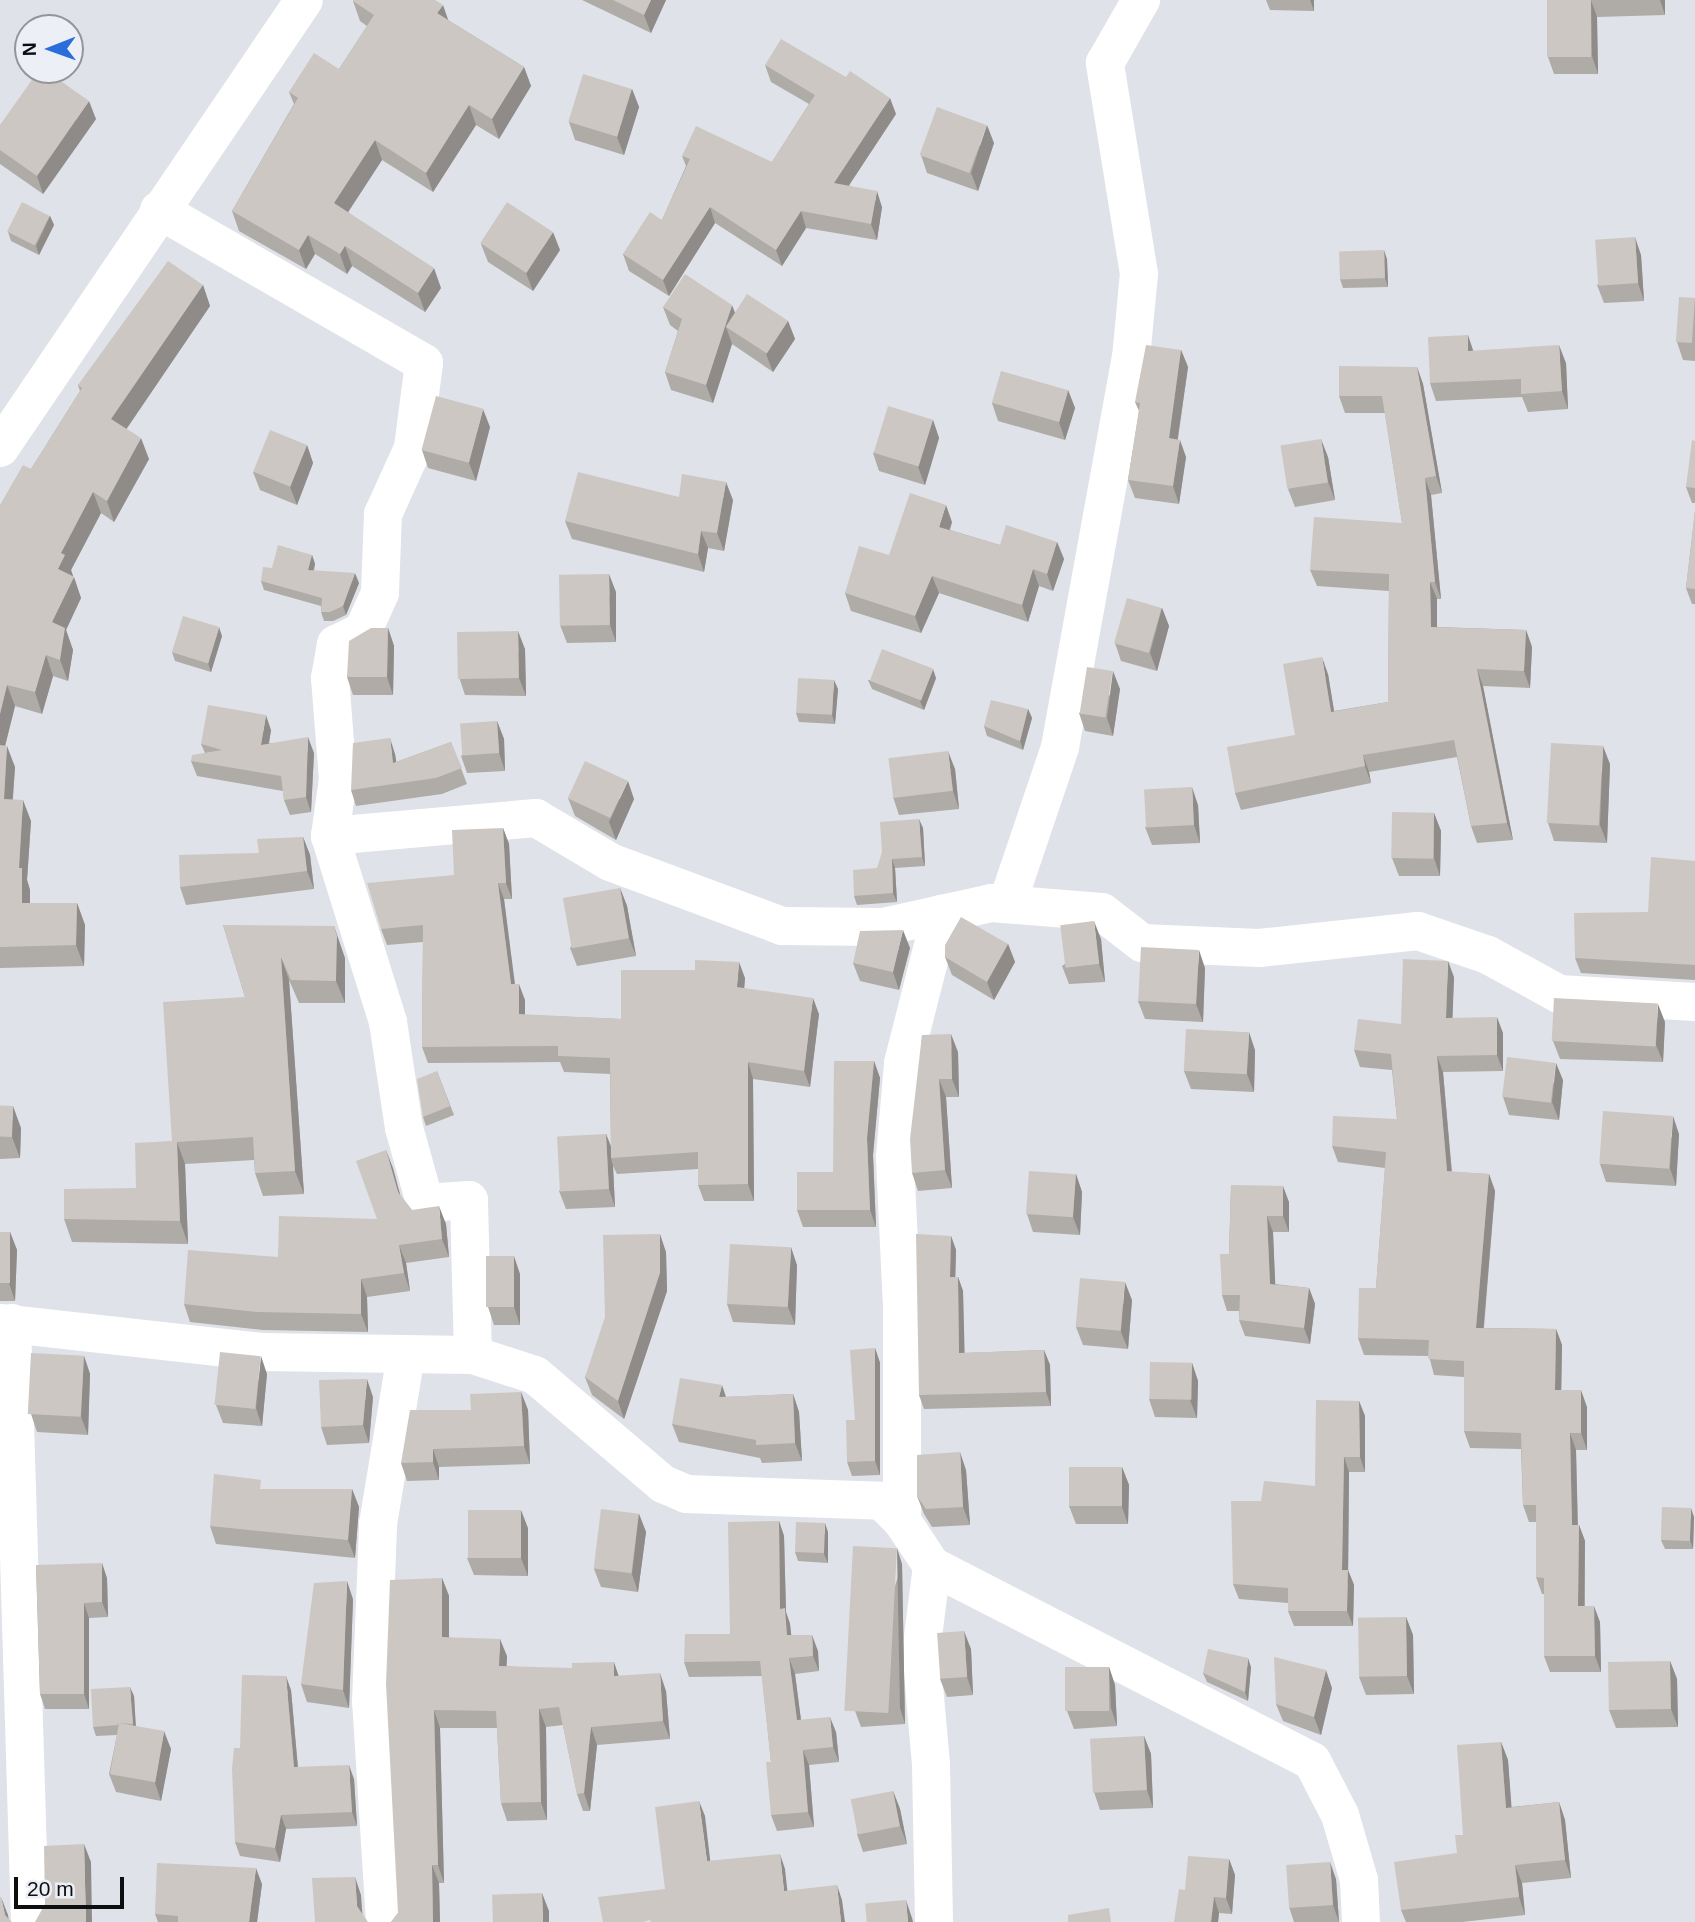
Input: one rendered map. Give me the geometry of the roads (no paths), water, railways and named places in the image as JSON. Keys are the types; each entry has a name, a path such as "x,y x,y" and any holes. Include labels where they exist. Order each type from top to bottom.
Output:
{"main road":[{"path":"0,448 304,0"},
{"path":"1007,904 1060,747 1131,358 1139,274 1105,62 1141,0"},
{"path":"159,210 424,363 413,447 383,514 380,593 363,631 336,644 330,678 338,779 330,836 388,1022 404,1128 425,1203 469,1200 473,1356"},
{"path":"330,836 536,818 610,862 782,926 883,928 991,903 1102,912 1142,943 1259,948 1418,931 1488,955 1559,994 1695,1002"},
{"path":"902,1521 902,1308 895,1157 903,1063 941,914"},
{"path":"30,1922 6,1323 262,1352 473,1356 535,1375 663,1484 686,1494 882,1501 902,1521 932,1566 982,1595 1312,1761 1340,1815 1359,1880 1362,1922"},
{"path":"385,1922 371,1702 378,1524 406,1355"},
{"path":"932,1566 921,1652 931,1765 934,1922"}]}
